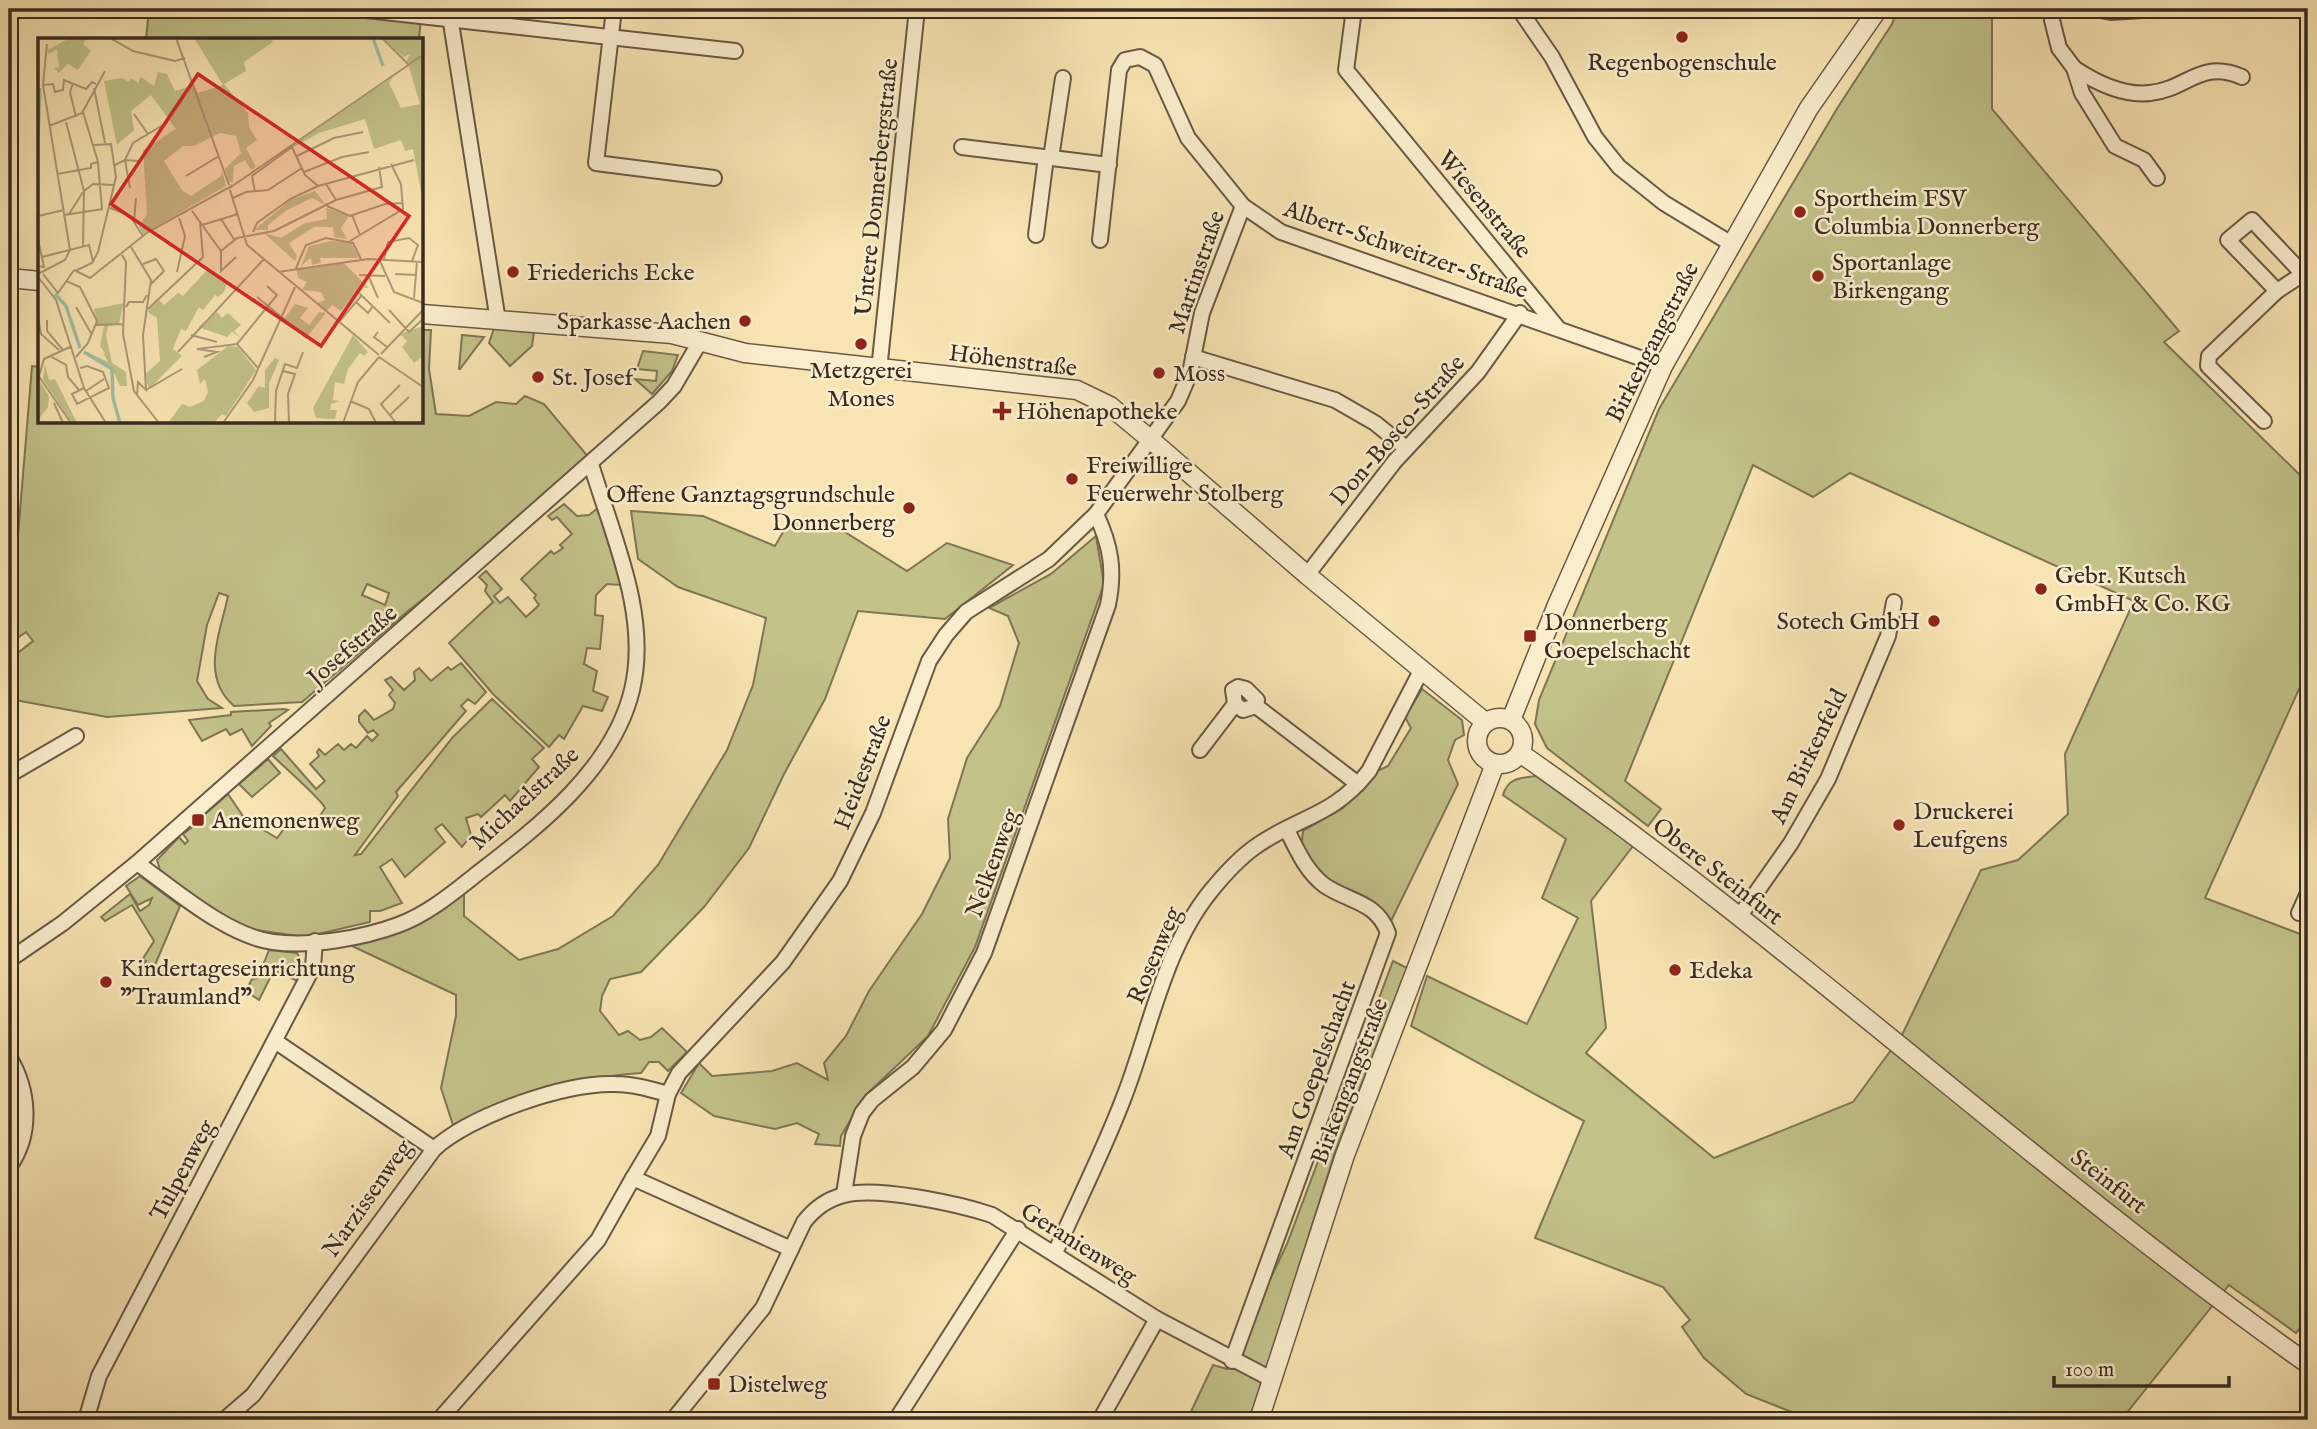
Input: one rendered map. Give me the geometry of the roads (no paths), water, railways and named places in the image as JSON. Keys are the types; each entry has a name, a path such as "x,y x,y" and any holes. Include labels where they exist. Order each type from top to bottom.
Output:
{"street":[{"path":"357,9 450,13 735,51"},
{"path":"614,9 596,163 714,178"},
{"name":"Untere Donnerbergstraße","path":"879,370 917,9"},
{"name":"Wiesenstraße","path":"1354,9 1346,71 1558,328"},
{"path":"1519,9 1552,57 1595,137 1619,167 1664,203 1730,243"},
{"name":"Birkengangstraße","path":"1511,720 1557,605 1663,366 1730,243 1809,108 1878,9"},
{"path":"2053,9 2052,20 2059,48 2074,68 2082,93 2115,146 2144,160 2157,178"},
{"path":"2095,9 2111,12 2158,9"},
{"path":"450,13 498,321"},
{"name":"Martinstraße","path":"1101,240 1119,71 1132,57 1148,58 1160,75 1188,138 1243,206 1202,313 1193,357 1181,395 1151,440"},
{"path":"2074,68 2098,82 2136,93 2152,93 2211,70 2225,70 2242,77"},
{"path":"1036,235 1063,78"},
{"path":"962,147 1109,165"},
{"name":"Albert-Schweitzer-Straße","path":"1243,206 1281,232 1558,328"},
{"path":"2263,421 2208,366 2209,356 2277,291 2306,276 2252,220 2228,240 2277,291"},
{"path":"9,278 38,281"},
{"name":"Don-Bosco-Straße","path":"1307,575 1406,448 1478,372 1520,313"},
{"name":"Höhenstraße","path":"424,314 672,334 745,353 1077,390 1110,406 1307,575 1485,722"},
{"path":"1558,328 1663,366"},
{"name":"Josefstraße","path":"9,960 63,923 137,863 590,464 674,386 701,340"},
{"path":"1193,357 1335,400 1375,423 1406,448"},
{"name":"Heidestraße","path":"634,1178 664,1121 668,1094 679,1073 783,962 815,921 839,881 873,813 929,661 946,635 966,612 1049,559 1096,514 1151,440"},
{"name":"Michaelstraße","path":"137,863 242,933 272,942 315,942 397,926 436,904 540,822 597,762 614,737 632,690 637,625 590,464"},
{"name":"Nelkenweg","path":"844,1194 853,1136 862,1113 872,1100 913,1067 944,1030 984,953 1108,605 1114,574 1111,548 1096,514"},
{"name":"Am Birkenfeld","path":"1739,917 1791,843 1828,779 1888,636 1894,602"},
{"name":"Rosenweg","path":"1055,1253 1124,1100 1170,967 1195,912 1240,860 1257,846 1331,808 1358,784 1369,771 1422,669"},
{"path":"1200,750 1236,704 1233,690 1242,687 1253,695 1256,706 1358,784"},
{"path":"1498,717 1511,720 1522,732 1520,753 1509,762 1495,764 1487,761 1476,746 1479,729 1485,722 1498,717"},
{"path":"9,775 76,736"},
{"name":"Obere Steinfurt","path":"1520,753 1739,917 1881,1033"},
{"name":"Birkengangstraße","path":"1259,1420 1345,1155 1495,764"},
{"name":"Am Goepelschacht","path":"1232,1361 1388,933 1375,911 1333,890 1314,875 1287,830"},
{"path":"2299,913 2308,893"},
{"name":"Tulpenweg","path":"86,1420 99,1376 313,967 315,942"},
{"name":"Steinfurt","path":"1881,1033 2223,1302 2308,1364"},
{"name":"Narzissenweg","path":"224,1420 253,1395 434,1149 275,1041"},
{"path":"9,1056 24,1091 26,1117 19,1149 9,1167"},
{"path":"434,1149 460,1129 572,1087 614,1084 668,1094"},
{"path":"439,1420 598,1240 634,1178 791,1249"},
{"name":"Geranienweg","path":"844,1194 867,1193 965,1205 1018,1229 1157,1319 1232,1361 1273,1380"},
{"path":"673,1420 763,1308 791,1249 813,1211 844,1194"},
{"path":"896,1420 1018,1229"},
{"path":"1100,1420 1157,1319"}],"place":[{"name":"Regenbogenschule","path":"1682,37"},
{"name":"Sportheim FSV Columbia Donnerberg","path":"1800,212"},
{"name":"Friederichs Ecke","path":"513,272"},
{"name":"Sportanlage Birkengang","path":"1818,276"},
{"name":"Sparkasse Aachen","path":"745,321"},
{"name":"Metzgerei Mones","path":"861,344"},
{"name":"Moss","path":"1159,373"},
{"name":"St. Josef","path":"538,377"},
{"name":"Höhenapotheke","path":"1002,411"},
{"name":"Freiwillige Feuerwehr Stolberg","path":"1072,479"},
{"name":"Offene Ganztagsgrundschule Donnerberg","path":"909,508"},
{"name":"Gebr. Kutsch GmbH & Co. KG","path":"2041,589"},
{"name":"Sotech GmbH","path":"1934,621"},
{"name":"Donnerberg Goepelschacht","path":"1530,636"},
{"name":"Anemonenweg","path":"198,820"},
{"name":"Druckerei Leufgens","path":"1899,825"},
{"name":"Edeka","path":"1675,970"},
{"name":"Kindertageseinrichtung \"Traumland\"","path":"106,982"},
{"name":"Distelweg","path":"714,1384"}]}
